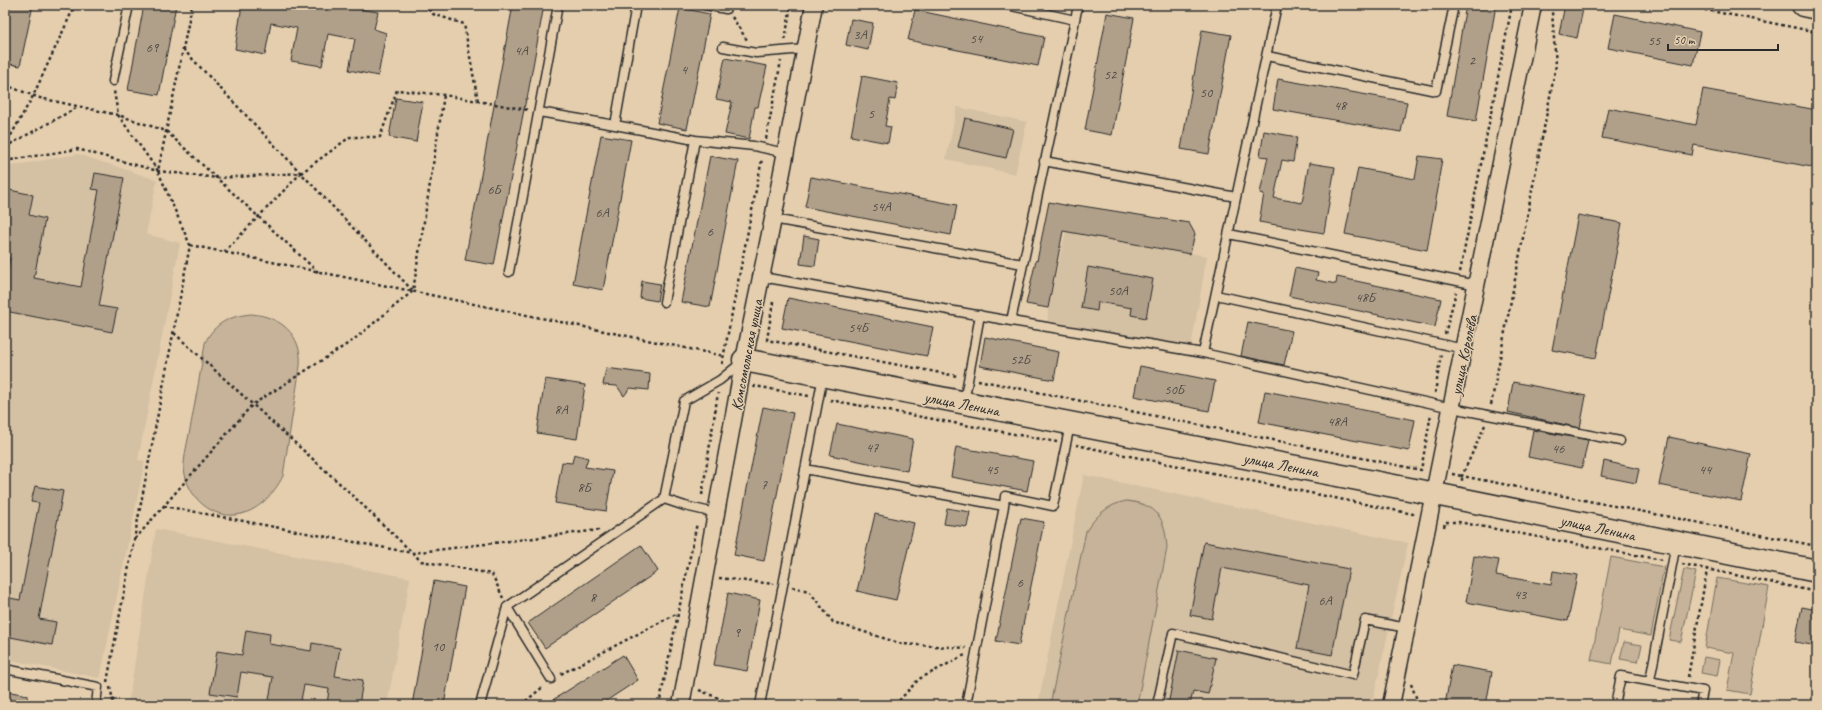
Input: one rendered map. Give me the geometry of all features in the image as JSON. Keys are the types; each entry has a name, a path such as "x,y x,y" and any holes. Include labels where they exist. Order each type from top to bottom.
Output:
{"street":[{"name":"Комсомольская улица","path":"681,705 744,360 762,276 814,5"},
{"name":"улица Королёва","path":"1391,705 1533,5"},
{"path":"1803,5 1817,8"},
{"name":"улица Ленина","path":"744,360 964,404 1435,494 1674,553 1817,571"}],"lane":[{"path":"113,81 129,5"},
{"path":"509,272 558,5"},
{"path":"615,125 636,5"},
{"path":"705,5 726,7"},
{"path":"1007,5 1074,20"},
{"path":"1011,321 1078,5"},
{"path":"1203,353 1277,5"},
{"path":"1267,56 1436,92 1454,5"},
{"path":"723,47 756,53 805,49"},
{"path":"538,112 695,140 754,146 785,154"},
{"path":"664,302 695,140"},
{"path":"1044,161 1236,197"},
{"path":"773,219 1023,264"},
{"path":"1228,234 1477,285"},
{"path":"762,276 1011,321 1203,353 1433,404 1620,441"},
{"path":"1216,295 1464,349"},
{"path":"964,404 980,315"},
{"path":"480,705 507,607 664,499 684,401 720,380 744,360"},
{"path":"760,705 823,376"},
{"path":"966,705 1005,496 1053,506 1070,424"},
{"path":"805,469 1004,506"},
{"path":"664,499 715,513"},
{"path":"1650,680 1674,553"},
{"path":"507,607 552,679"},
{"path":"1157,705 1173,633 1353,675 1365,620 1407,628"},
{"path":"5,669 98,687 96,705"},
{"path":"1615,705 1621,676 1650,680 1703,691 1700,705"}],"path":[{"path":"5,146 33,96 75,5"},
{"path":"158,171 192,5"},
{"path":"424,5 433,14 464,24 478,101"},
{"path":"767,340 968,378 1421,470 1442,345 1458,282 1512,5"},
{"path":"1554,5 1552,12 1556,65 1489,415 1462,476 1817,546"},
{"path":"1681,5 1817,32"},
{"path":"726,7 756,53"},
{"path":"183,49 413,291"},
{"path":"98,687 105,687 108,679 190,245 158,171 118,116 113,81"},
{"path":"5,85 33,96 118,116 166,131 319,272"},
{"path":"223,252 301,173 350,137 380,137 397,90 444,95 538,112"},
{"path":"134,540 252,405 352,342 413,291 444,95"},
{"path":"5,146 78,106"},
{"path":"5,161 77,149 158,171 218,178 301,173"},
{"path":"190,245 744,360"},
{"path":"174,332 252,405 348,491 421,561 492,574 507,607"},
{"path":"164,506 412,553 624,526"},
{"path":"1458,522 1674,553 1707,570 1817,592"},
{"path":"1686,688 1707,570"},
{"path":"718,578 782,585 809,591 833,622 902,644 977,649"},
{"path":"521,705 552,679 678,613"},
{"path":"895,705 919,679 977,649"},
{"path":"108,679 114,705"},
{"path":"697,690 735,705"}],"shaded area":[{"path":"957,107 1027,122 1015,174 946,159"},
{"path":"78,154 157,180 146,234 180,243 138,460 145,461 100,678 5,659 5,167"},
{"path":"1066,231 1207,256 1191,347 1048,321 1048,308"},
{"path":"251,314 271,319 288,329 298,345 300,366 283,476 270,496 257,507 251,511 235,515 225,515 206,507 192,493 185,473 184,463 205,343 213,330 224,322 236,317"},
{"path":"1084,475 1408,543 1372,705 1038,705"},
{"path":"1126,501 1146,505 1158,514 1164,528 1167,548 1137,705 1050,705 1086,531 1094,520 1108,508"},
{"path":"156,529 410,578 387,705 128,705"},
{"path":"1611,557 1664,567 1651,636 1619,630 1612,664 1591,660"},
{"path":"1684,569 1696,572 1681,642 1669,640"},
{"path":"1717,578 1769,587 1750,694 1727,690 1734,653 1705,648"},
{"path":"1624,642 1642,645 1638,662 1620,659"},
{"path":"1704,657 1720,660 1717,676 1701,673"}],"building":[{"path":"5,5 33,5 20,66 5,63"},
{"path":"144,5 176,5 159,95 128,90"},
{"path":"242,5 335,5 378,12 374,29 386,33 378,76 349,70 355,39 328,34 322,66 291,61 297,28 271,23 265,55 235,49"},
{"path":"513,5 544,5 494,265 465,260"},
{"path":"1466,5 1496,5 1476,121 1447,116"},
{"path":"1565,5 1583,9 1577,38 1559,34"},
{"path":"680,8 710,14 687,129 657,123"},
{"path":"915,10 1044,37 1038,66 908,40"},
{"path":"1107,13 1134,18 1112,135 1085,130"},
{"path":"1615,14 1700,32 1693,65 1608,48"},
{"path":"851,19 873,23 868,50 846,45"},
{"path":"1202,30 1231,35 1209,154 1181,149"},
{"path":"725,58 767,66 758,107 755,107 749,139 725,134 732,102 716,99"},
{"path":"862,76 898,83 895,100 890,99 885,126 891,127 888,143 851,136"},
{"path":"1278,79 1407,102 1401,132 1273,109"},
{"path":"1703,89 1817,110 1817,168 1694,145 1692,155 1602,138 1608,108 1696,125"},
{"path":"396,98 423,102 416,142 389,137"},
{"path":"965,118 1013,129 1006,158 958,147"},
{"path":"1264,131 1297,137 1293,162 1282,160 1274,198 1302,203 1309,163 1335,167 1324,233 1259,222 1264,194 1260,193 1268,157 1260,156"},
{"path":"601,135 631,140 603,290 573,284"},
{"path":"710,156 738,161 710,307 681,302"},
{"path":"1419,156 1442,159 1427,250 1345,234 1358,168 1415,179"},
{"path":"95,173 124,178 99,306 117,309 112,332 5,311 5,285 10,258 5,257 5,189 33,195 29,215 45,219 34,278 81,287 99,190 92,189"},
{"path":"811,177 957,205 951,235 805,207"},
{"path":"1049,202 1074,207 1076,205 1189,223 1195,234 1190,254 1063,231 1048,308 1026,304 1036,260 1037,261"},
{"path":"1578,215 1622,223 1596,358 1552,350"},
{"path":"804,236 819,239 815,266 800,264"},
{"path":"1088,267 1153,279 1146,318 1131,315 1132,308 1098,302 1097,311 1081,308"},
{"path":"1295,268 1318,273 1316,280 1336,284 1337,277 1441,299 1435,327 1289,296"},
{"path":"642,281 660,284 657,301 640,298"},
{"path":"788,298 933,327 927,356 782,328"},
{"path":"1248,322 1292,331 1284,365 1241,356"},
{"path":"985,337 1059,352 1054,380 980,366"},
{"path":"1140,366 1215,381 1209,411 1134,396"},
{"path":"606,368 650,374 649,390 630,388 624,396 617,386 603,385"},
{"path":"545,379 585,385 577,439 537,433"},
{"path":"1513,382 1586,396 1580,428 1508,412"},
{"path":"1265,391 1415,420 1409,451 1259,422"},
{"path":"763,407 793,413 764,561 734,555"},
{"path":"837,424 913,439 907,471 830,455"},
{"path":"1533,430 1588,440 1582,468 1528,457"},
{"path":"1669,437 1751,454 1741,501 1659,485"},
{"path":"956,447 1033,461 1027,491 951,477"},
{"path":"574,454 588,458 585,467 613,471 606,511 555,503 562,462 572,463"},
{"path":"1604,461 1639,469 1636,483 1601,476"},
{"path":"35,486 63,491 39,619 56,622 52,645 5,636 5,597 20,600 39,503 31,502"},
{"path":"947,508 970,512 967,527 944,524"},
{"path":"875,514 914,523 896,600 857,591"},
{"path":"1021,518 1044,522 1019,645 996,641"},
{"path":"1204,542 1349,569 1332,655 1297,648 1309,585 1222,568 1212,619 1190,615"},
{"path":"641,545 658,571 545,648 528,623"},
{"path":"1474,556 1499,560 1496,575 1551,585 1553,571 1577,575 1568,621 1466,602"},
{"path":"434,581 465,587 444,705 412,705"},
{"path":"728,593 760,600 747,671 714,665"},
{"path":"1802,607 1817,610 1817,646 1795,642"},
{"path":"246,630 270,634 269,644 311,651 312,643 340,648 335,676 363,680 359,705 327,705 329,689 304,685 300,705 268,705 273,677 241,672 237,697 210,693 217,651 242,655"},
{"path":"1179,650 1216,658 1208,694 1193,691 1190,705 1168,705"},
{"path":"623,655 638,680 600,705 545,705"},
{"path":"1452,665 1492,672 1486,705 1445,705"},
{"path":"5,691 28,695 26,705 5,705"}]}
